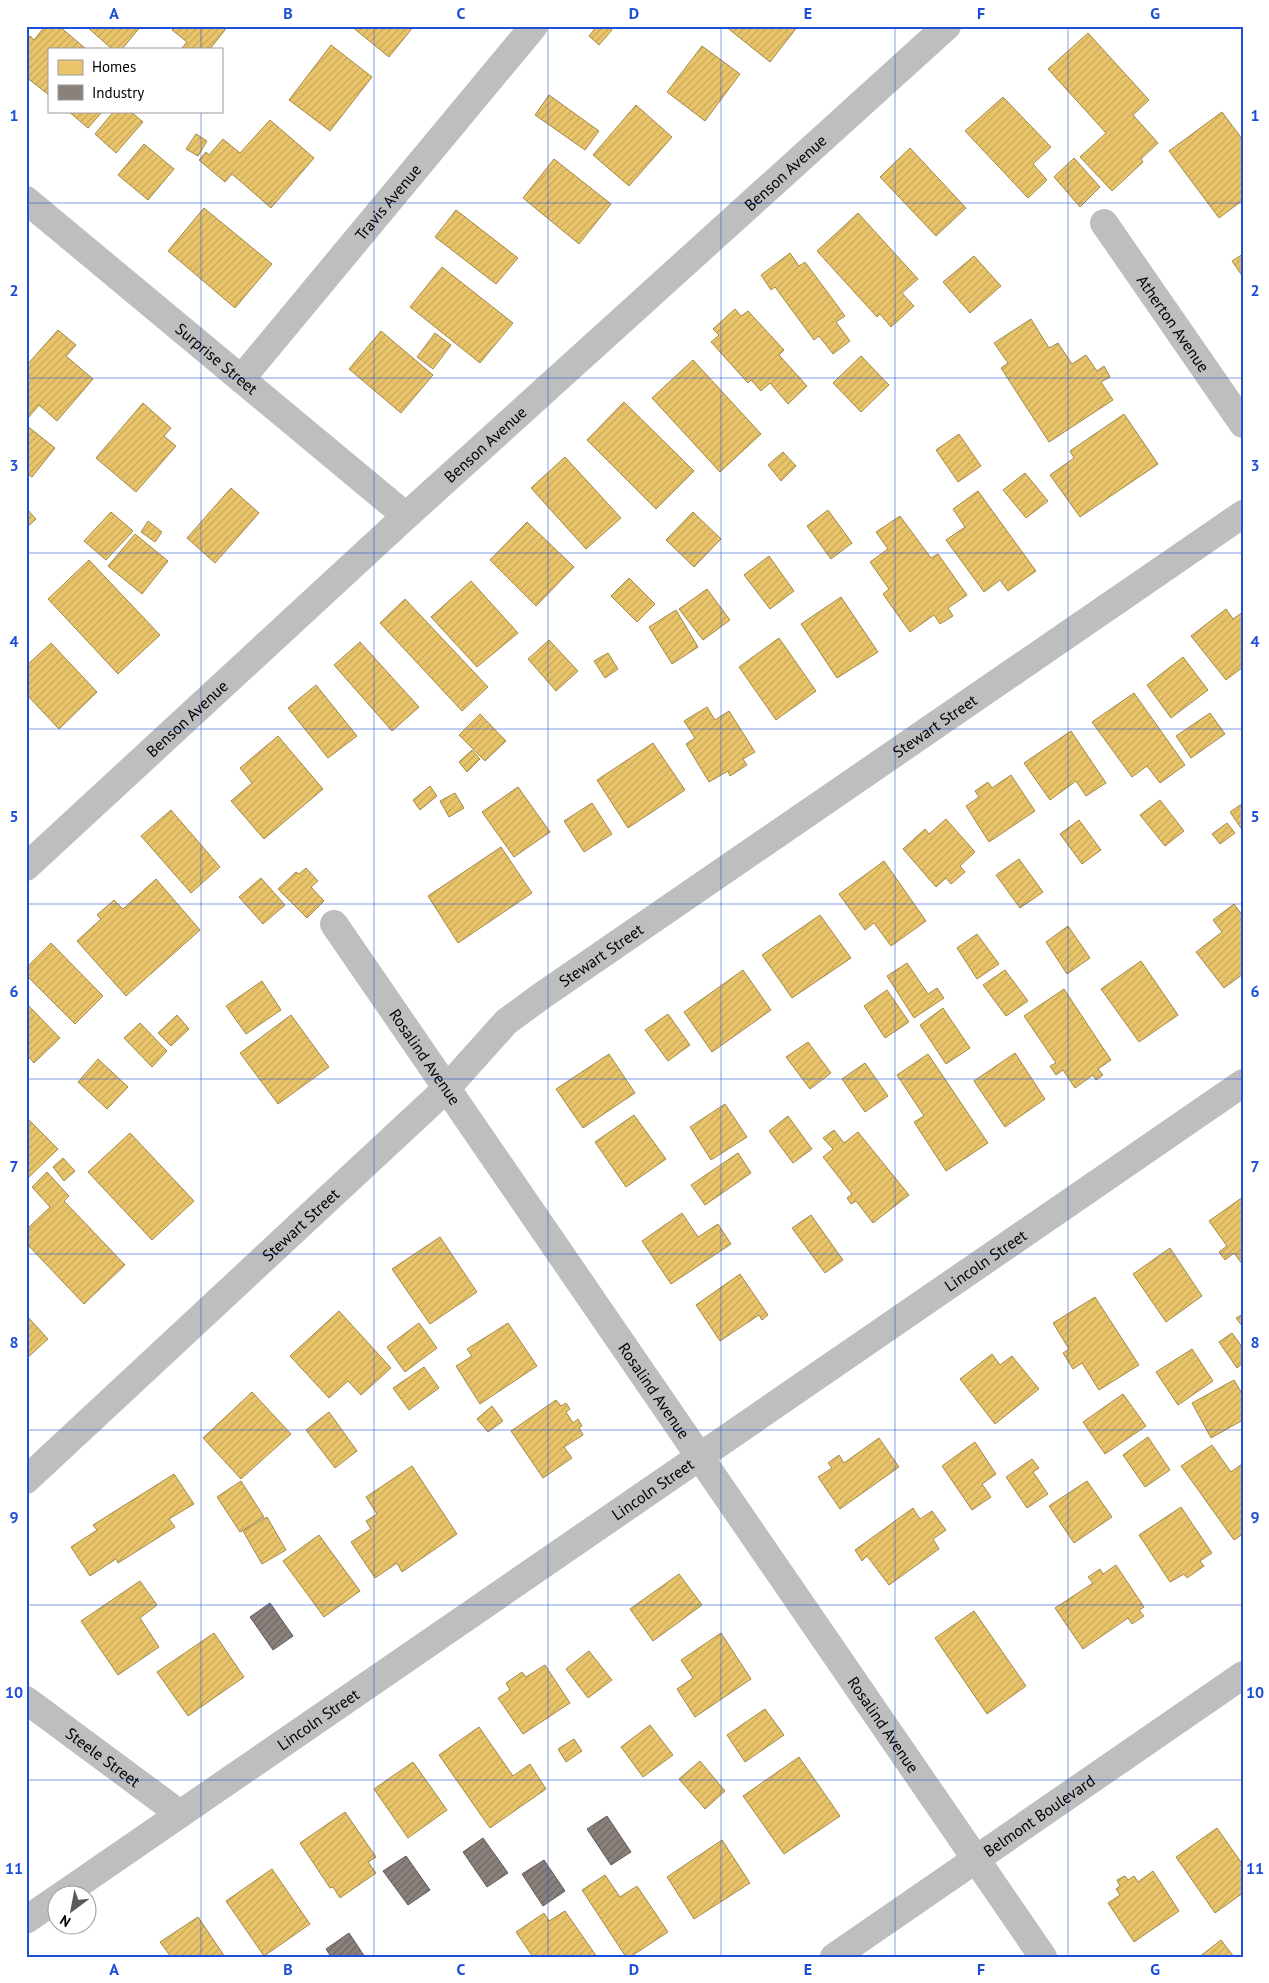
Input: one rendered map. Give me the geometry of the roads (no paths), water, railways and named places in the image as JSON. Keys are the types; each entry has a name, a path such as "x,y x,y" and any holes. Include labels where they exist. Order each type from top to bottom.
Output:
{"street":[{"name":"Travis Avenue","path":"241,378 534,26"},
{"name":"Benson Avenue","path":"26,867 406,516 947,26"},
{"name":"Surprise Street","path":"26,200 406,516"},
{"name":"Atherton Avenue","path":"1104,223 1243,424"},
{"name":"Stewart Street","path":"26,1480 446,1088 506,1022 1243,514"},
{"name":"Rosalind Avenue","path":"334,924 1043,1957"},
{"name":"Lincoln Street","path":"76,1886 1243,1084"},
{"name":"Belmont Boulevard","path":"834,1957 1243,1675"},
{"name":"Steele Street","path":"26,1700 180,1814"},
{"path":"26,1920 48,1905"}]}
